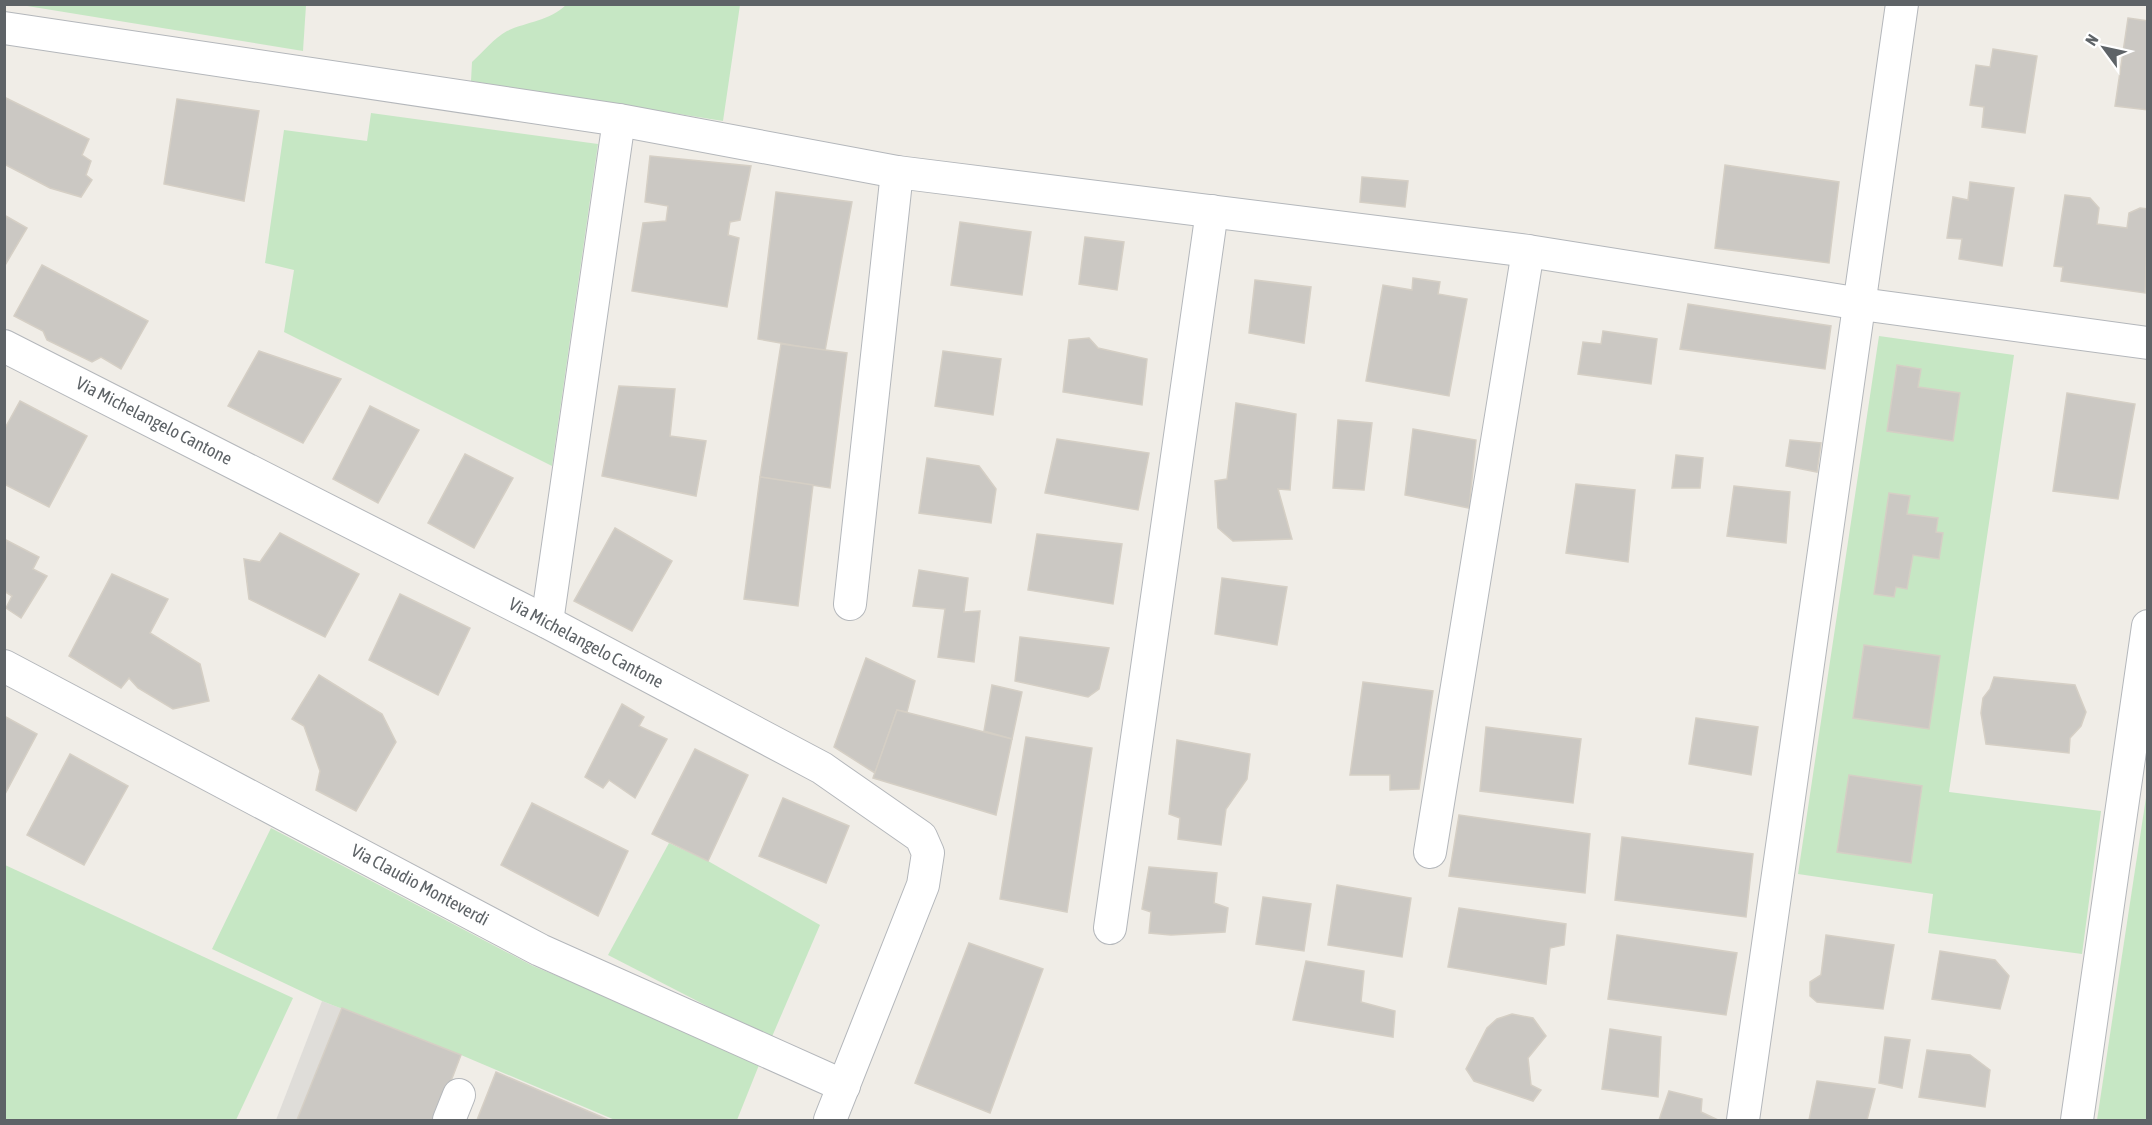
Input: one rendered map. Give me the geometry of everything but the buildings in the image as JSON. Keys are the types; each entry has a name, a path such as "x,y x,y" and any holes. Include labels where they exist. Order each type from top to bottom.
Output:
{"street":[{"path":"1743,1120 1902,4"},
{"path":"4,28 619,120 897,172 1528,251 1861,304 2148,343"},
{"path":"547,622 619,120"},
{"path":"850,604 897,172"},
{"path":"1110,928 1212,211"},
{"path":"1430,852 1528,251"},
{"name":"Via Michelangelo Cantone","path":"4,346 547,622 822,768 921,837 928,853 923,885 830,1120"},
{"path":"2077,1120 2148,626"},
{"name":"Via Claudio Monteverdi","path":"4,666 540,950 844,1086"}],"shaded area":[{"path":"322,1001 461,1055 436,1120 276,1120"}],"green space":[{"path":"21,5 306,5 303,51"},
{"path":"566,5 740,5 723,121 471,81 472,62 498,37 514,28 552,15"},
{"path":"371,113 598,144 552,466 284,332 294,270 265,263 284,130 367,141"},
{"path":"1879,336 2014,355 1949,792 2101,811 2082,954 1928,933 1933,894 1798,874"},
{"path":"2147,791 2147,1120 2097,1120"},
{"path":"271,828 533,966 761,1060 737,1120 615,1120 461,1055 322,1001 212,949"},
{"path":"669,843 708,861 820,925 771,1039 608,955"},
{"path":"5,865 293,998 236,1120 5,1120"}]}
